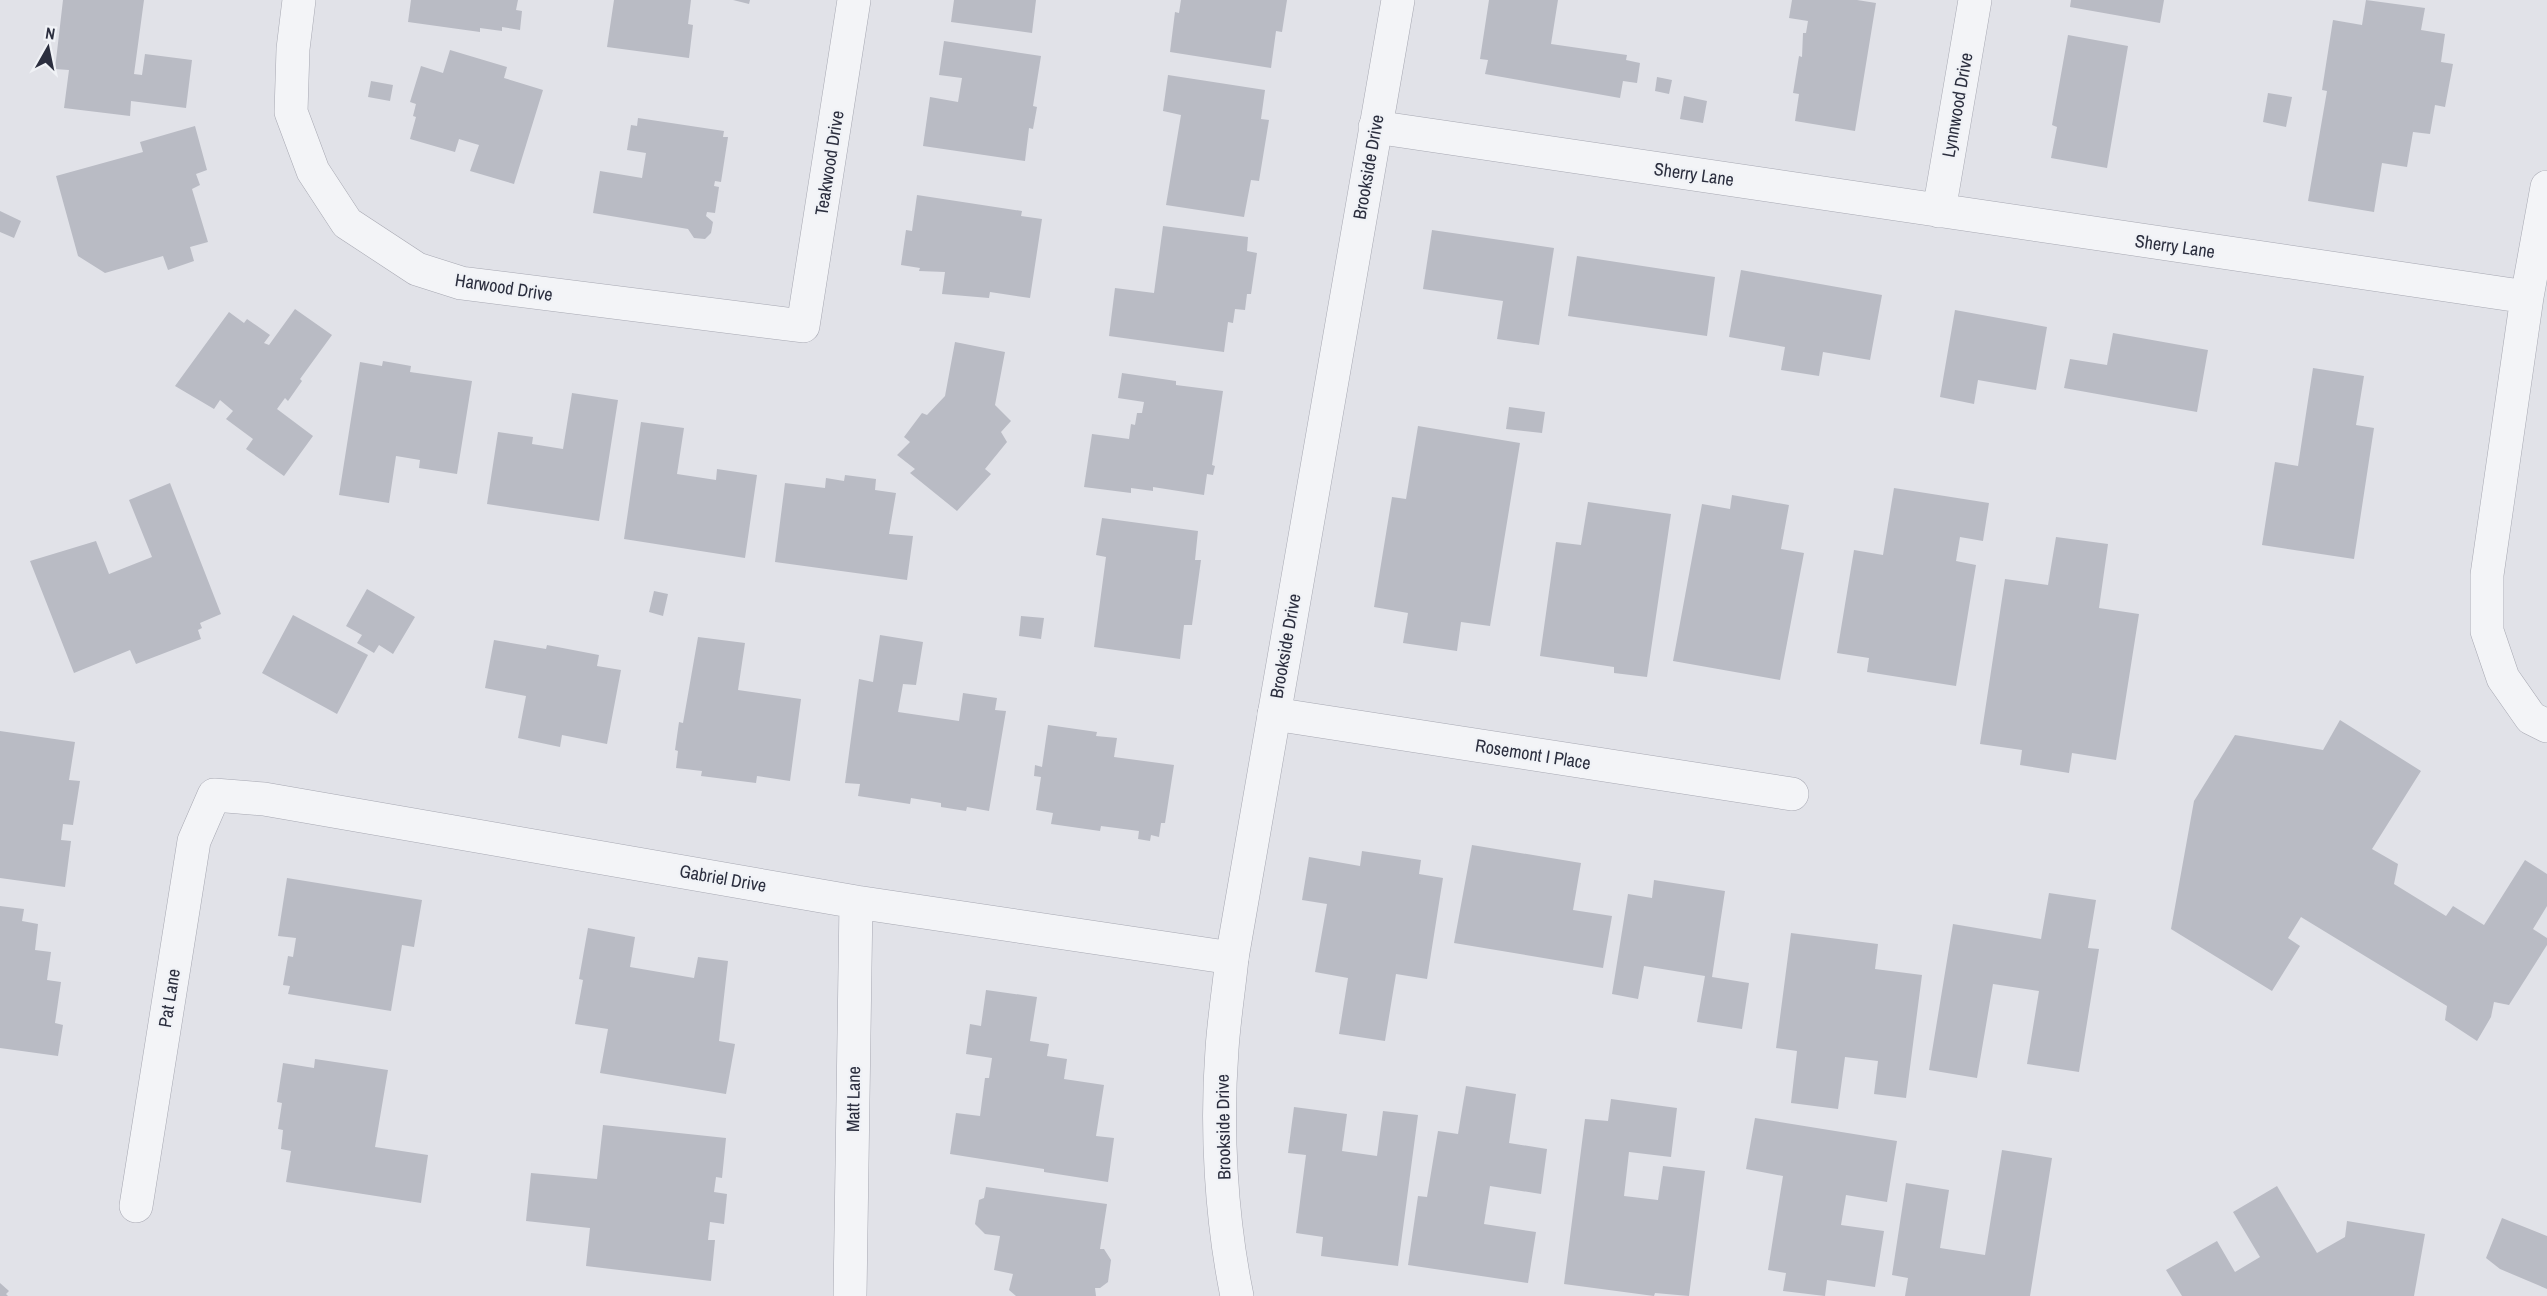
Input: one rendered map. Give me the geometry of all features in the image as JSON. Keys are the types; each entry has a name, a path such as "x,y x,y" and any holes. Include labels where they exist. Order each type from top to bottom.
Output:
{"street":[{"name":"Harwood Drive","path":"299,0 293,49 291,112 313,171 348,224 417,268 461,283 804,326"},
{"name":"Teakwood Drive","path":"804,326 854,0"},
{"name":"Brookside Drive","path":"1237,1296 1232,1270 1220,1150 1222,1050 1232,958 1398,0"},
{"name":"Lynnwood Drive","path":"1939,211 1975,0"},
{"name":"Sherry Lane","path":"1375,127 2527,297"},
{"path":"2547,187 2527,297 2487,575 2487,631 2503,678 2531,718 2547,726"},
{"name":"Rosemont I Place","path":"1274,714 1792,795"},
{"name":"Gabriel Drive","path":"214,795 264,799 856,902 1232,958"},
{"name":"Pat Lane","path":"136,1206 194,841 214,795"},
{"name":"Matt Lane","path":"850,1296 856,902"}],"building":[{"path":"63,0 144,0 134,74 142,75 145,54 192,60 186,108 131,101 130,116 64,108 69,70 55,69"},
{"path":"411,0 518,0 516,10 522,11 520,30 502,27 502,31 480,28 480,32 408,22"},
{"path":"614,0 691,0 688,24 693,25 689,58 607,47"},
{"path":"733,0 750,0 749,4"},
{"path":"954,0 1036,0 1032,33 951,22"},
{"path":"1181,0 1287,0 1282,32 1276,31 1271,68 1170,52 1175,12 1179,13"},
{"path":"1489,0 1558,0 1551,44 1627,55 1626,60 1640,63 1637,83 1623,81 1620,98 1485,74 1488,60 1480,59"},
{"path":"1792,0 1857,0 1876,3 1855,131 1795,121 1799,94 1793,93 1799,56 1802,57 1803,33 1806,33 1808,21 1789,18"},
{"path":"2071,0 2164,0 2160,23 2070,7"},
{"path":"2366,0 2425,8 2421,30 2445,34 2441,62 2453,64 2445,107 2435,105 2430,134 2413,132 2407,167 2382,163 2374,212 2308,201 2327,91 2322,90 2333,20 2362,25"},
{"path":"2068,35 2128,46 2107,168 2051,158 2057,127 2052,125"},
{"path":"944,41 1041,56 1033,106 1037,107 1033,129 1029,128 1025,161 923,146 930,97 958,102 962,78 939,75"},
{"path":"450,50 507,67 504,78 543,90 514,184 470,171 479,145 459,139 455,152 410,139 416,117 413,116 416,104 410,102 421,66 443,73"},
{"path":"1168,75 1265,90 1261,119 1269,120 1259,181 1251,180 1244,217 1166,205 1181,115 1163,111"},
{"path":"1657,77 1672,80 1669,94 1655,91"},
{"path":"371,81 393,85 390,101 368,97"},
{"path":"2268,93 2292,97 2286,127 2263,122"},
{"path":"1684,96 1707,101 1703,123 1680,119"},
{"path":"638,118 724,131 723,137 728,137 721,182 715,181 714,186 719,187 715,213 707,212 706,216 713,222 711,233 705,239 694,238 688,229 593,213 600,171 642,178 646,153 627,150 631,125 637,126"},
{"path":"195,126 207,170 196,174 200,185 192,189 208,242 190,247 194,261 168,270 163,256 105,273 78,256 56,176 143,152 140,142"},
{"path":"917,195 1022,211 1021,216 1042,219 1030,298 990,292 989,298 942,294 945,272 919,271 920,268 901,265 906,230 912,231"},
{"path":"0,211 21,221 14,238 0,232"},
{"path":"1163,226 1248,237 1247,251 1257,253 1251,294 1247,294 1245,310 1235,309 1233,323 1228,322 1224,352 1109,336 1115,288 1154,293"},
{"path":"1432,230 1554,248 1539,345 1497,339 1503,301 1423,289"},
{"path":"1577,256 1715,277 1707,336 1568,316"},
{"path":"1741,270 1882,295 1870,360 1823,352 1819,376 1781,370 1785,347 1729,337"},
{"path":"295,309 332,335 300,379 302,381 288,401 285,398 277,409 313,436 284,476 246,449 253,439 226,419 233,411 220,400 214,409 175,386 229,312 244,323 247,319 270,335 264,343 269,345"},
{"path":"1955,310 2047,327 2036,390 1978,380 1974,404 1940,397"},
{"path":"2113,333 2208,350 2197,412 2064,388 2070,359 2107,365"},
{"path":"955,342 1005,352 995,405 1011,421 1001,432 1007,442 985,469 991,474 957,511 910,473 915,469 897,455 910,442 904,437 922,413 927,415 945,396"},
{"path":"383,361 411,366 410,372 472,381 457,474 419,468 420,460 396,456 389,503 339,495 360,362 382,366"},
{"path":"2313,368 2364,376 2356,425 2374,428 2354,559 2262,545 2275,462 2298,466"},
{"path":"1122,373 1176,381 1176,385 1223,391 1212,465 1215,466 1213,475 1207,474 1204,495 1153,487 1153,491 1131,488 1131,493 1084,487 1092,434 1129,439 1131,424 1135,425 1137,413 1142,413 1144,402 1118,398"},
{"path":"572,393 618,400 599,521 487,504 498,432 533,437 532,444 563,449"},
{"path":"1509,407 1545,412 1542,433 1506,429"},
{"path":"641,422 684,428 677,474 716,480 717,469 757,475 745,558 624,539"},
{"path":"1418,426 1520,443 1490,626 1461,622 1457,651 1403,643 1408,613 1374,607 1392,497 1406,499"},
{"path":"845,475 876,479 875,490 896,493 889,534 913,536 907,580 775,562 785,483 825,488 826,478 844,481"},
{"path":"170,483 221,614 200,623 202,628 198,630 201,639 136,664 130,650 74,673 30,561 96,541 109,574 152,557 129,500"},
{"path":"1894,488 1989,503 1983,541 1960,537 1956,561 1976,565 1956,686 1867,672 1869,658 1837,653 1854,550 1883,555"},
{"path":"1732,495 1789,505 1781,549 1804,553 1780,680 1673,661 1702,504 1730,509"},
{"path":"1588,502 1671,514 1647,677 1614,673 1614,667 1540,656 1556,542 1581,545"},
{"path":"1102,518 1198,531 1195,560 1201,560 1192,625 1184,625 1180,659 1094,647 1106,557 1096,555"},
{"path":"2056,537 2108,544 2099,608 2139,614 2116,760 2072,753 2069,773 2020,765 2022,750 1980,744 2005,579 2048,585"},
{"path":"367,589 415,617 393,654 379,645 374,653 357,643 362,635 346,626"},
{"path":"654,591 668,594 663,616 649,612"},
{"path":"293,615 368,655 337,714 262,673"},
{"path":"1021,616 1044,618 1041,639 1019,636"},
{"path":"880,635 923,642 916,685 903,684 898,712 959,721 963,693 997,698 995,710 1006,711 989,811 967,807 966,811 941,807 941,803 911,798 910,804 858,796 860,784 845,783 859,679 873,682"},
{"path":"698,637 745,643 738,690 801,699 790,781 757,776 756,783 701,776 702,771 676,768 678,751 675,750 679,722 683,723"},
{"path":"494,640 546,649 547,645 599,655 597,666 621,670 607,744 562,735 560,747 518,738 526,696 485,688"},
{"path":"2340,720 2421,771 2372,849 2398,864 2394,884 2446,916 2453,906 2484,925 2525,860 2547,874 2547,906 2533,929 2547,938 2547,945 2509,1005 2494,1002 2491,1017 2477,1041 2445,1020 2447,1006 2301,917 2288,938 2300,946 2272,991 2171,929 2194,801 2235,735 2323,750"},
{"path":"1048,725 1097,732 1096,736 1117,738 1114,757 1174,765 1165,823 1161,823 1159,837 1151,835 1150,841 1138,839 1139,831 1101,826 1100,831 1051,824 1053,813 1036,810 1041,777 1034,776 1035,765 1042,767"},
{"path":"0,731 75,742 69,780 80,781 73,825 63,824 61,840 71,841 65,887 0,878"},
{"path":"1472,845 1581,863 1573,910 1612,916 1603,968 1454,943"},
{"path":"1362,851 1421,860 1419,874 1443,878 1427,979 1396,974 1385,1041 1339,1034 1348,978 1315,972 1327,904 1302,900 1309,857 1360,866"},
{"path":"287,878 422,900 414,947 402,945 391,1011 288,994 290,986 283,985 288,956 293,957 296,938 278,936"},
{"path":"1654,880 1725,891 1712,977 1749,983 1742,1029 1697,1022 1705,976 1644,966 1638,999 1612,994 1628,894 1652,898"},
{"path":"2049,893 2096,900 2088,948 2099,949 2079,1072 2027,1064 2039,991 1993,984 1977,1078 1929,1070 1953,924 2041,939"},
{"path":"0,906 24,909 22,921 38,924 35,950 51,952 47,980 61,982 55,1023 63,1025 58,1056 0,1048"},
{"path":"588,928 635,937 630,967 694,978 698,957 728,961 719,1041 735,1044 726,1094 600,1073 608,1029 575,1024 583,980 579,979"},
{"path":"1791,933 1878,944 1875,969 1922,975 1906,1098 1874,1094 1878,1061 1845,1057 1838,1109 1791,1103 1797,1051 1776,1048"},
{"path":"986,990 1037,997 1030,1041 1049,1044 1047,1056 1067,1059 1064,1079 1104,1085 1096,1136 1114,1138 1108,1182 950,1154 956,1113 980,1116 985,1078 989,1078 992,1058 966,1054 970,1024 981,1026"},
{"path":"315,1059 388,1070 375,1147 428,1155 421,1203 286,1182 291,1151 281,1149 283,1130 278,1129 282,1103 277,1102 283,1063 314,1068"},
{"path":"1466,1086 1516,1094 1509,1143 1547,1149 1541,1194 1490,1186 1484,1224 1536,1232 1528,1283 1408,1265 1418,1196 1427,1197 1438,1131 1458,1134"},
{"path":"1611,1099 1677,1108 1671,1157 1629,1152 1624,1196 1658,1200 1663,1166 1705,1171 1689,1296 1655,1293 1654,1296 1564,1284 1585,1119 1608,1121"},
{"path":"1294,1107 1347,1114 1342,1151 1377,1156 1383,1111 1418,1115 1398,1266 1321,1256 1323,1237 1296,1233 1306,1155 1288,1153"},
{"path":"1755,1118 1897,1141 1887,1202 1846,1195 1841,1225 1884,1231 1875,1287 1827,1280 1825,1296 1783,1291 1786,1273 1768,1270 1783,1176 1746,1169"},
{"path":"603,1125 726,1138 722,1178 716,1177 714,1192 727,1194 724,1224 710,1222 708,1240 715,1240 711,1281 586,1266 590,1228 526,1221 531,1173 597,1179"},
{"path":"2002,1150 2052,1158 2030,1296 1905,1296 1908,1278 1892,1275 1906,1183 1949,1190 1940,1248 1985,1255"},
{"path":"2277,1186 2317,1253 2345,1237 2347,1221 2425,1234 2414,1296 2182,1296 2166,1270 2217,1241 2235,1272 2260,1257 2233,1212"},
{"path":"986,1187 1107,1204 1100,1249 1104,1249 1111,1260 1108,1282 1100,1288 1095,1288 1096,1296 1016,1296 1009,1290 1013,1274 994,1270 1000,1236 985,1234 975,1224 979,1200 984,1198"},
{"path":"2502,1218 2547,1236 2547,1289 2500,1269 2486,1258"},
{"path":"0,1283 9,1291 6,1294 8,1296 0,1296"}]}
